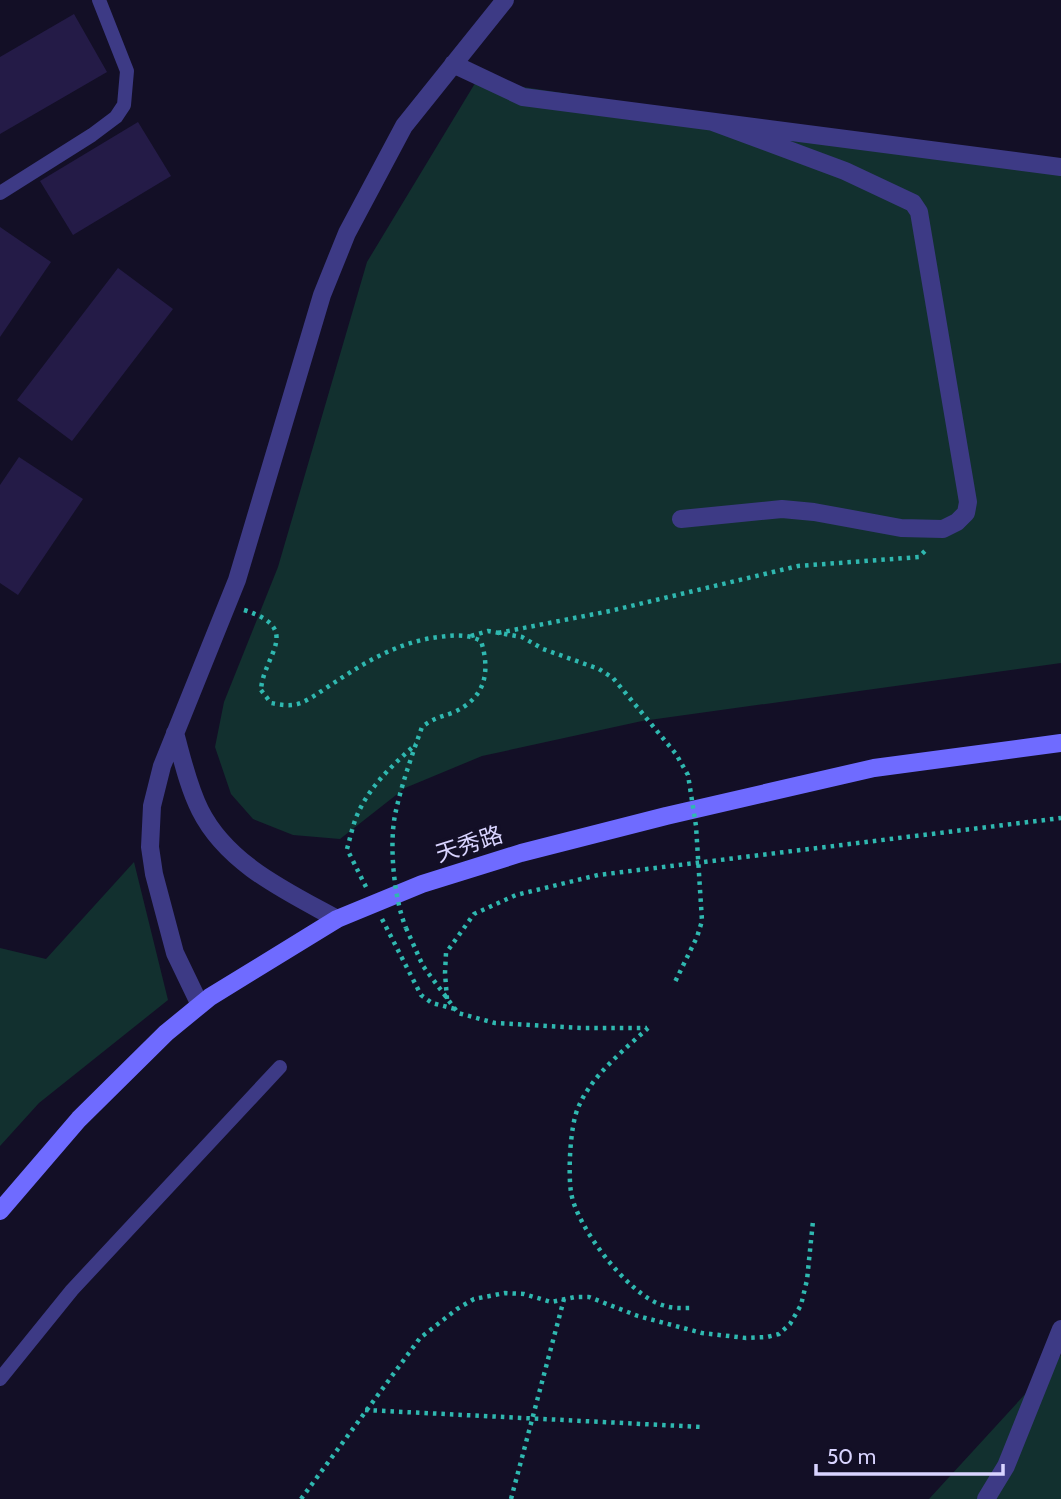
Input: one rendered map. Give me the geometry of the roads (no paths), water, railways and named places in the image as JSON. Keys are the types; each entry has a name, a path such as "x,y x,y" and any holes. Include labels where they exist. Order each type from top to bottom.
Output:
{"main road":[{"name":"天秀路","path":"0,1211 79,1118 166,1033 200,1005 337,919 422,884 521,853 666,816 874,768 1061,743"}],"street":[{"path":"200,1005 175,953 161,906 150,847 156,785 237,580 321,295 342,245 366,194 404,126 505,0"},
{"path":"453,64 523,97 1061,167"},
{"path":"681,519 782,509 901,528 943,529 966,513 968,502 919,212 913,203 845,171 713,122"},
{"path":"175,733 200,810 219,836 240,860 278,887 337,919"},
{"path":"986,1499 1006,1466 1061,1329"}],"lane":[{"path":"0,193 92,135 116,117 124,105 127,71 99,0"},
{"path":"0,1379 72,1290 280,1067"}]}
